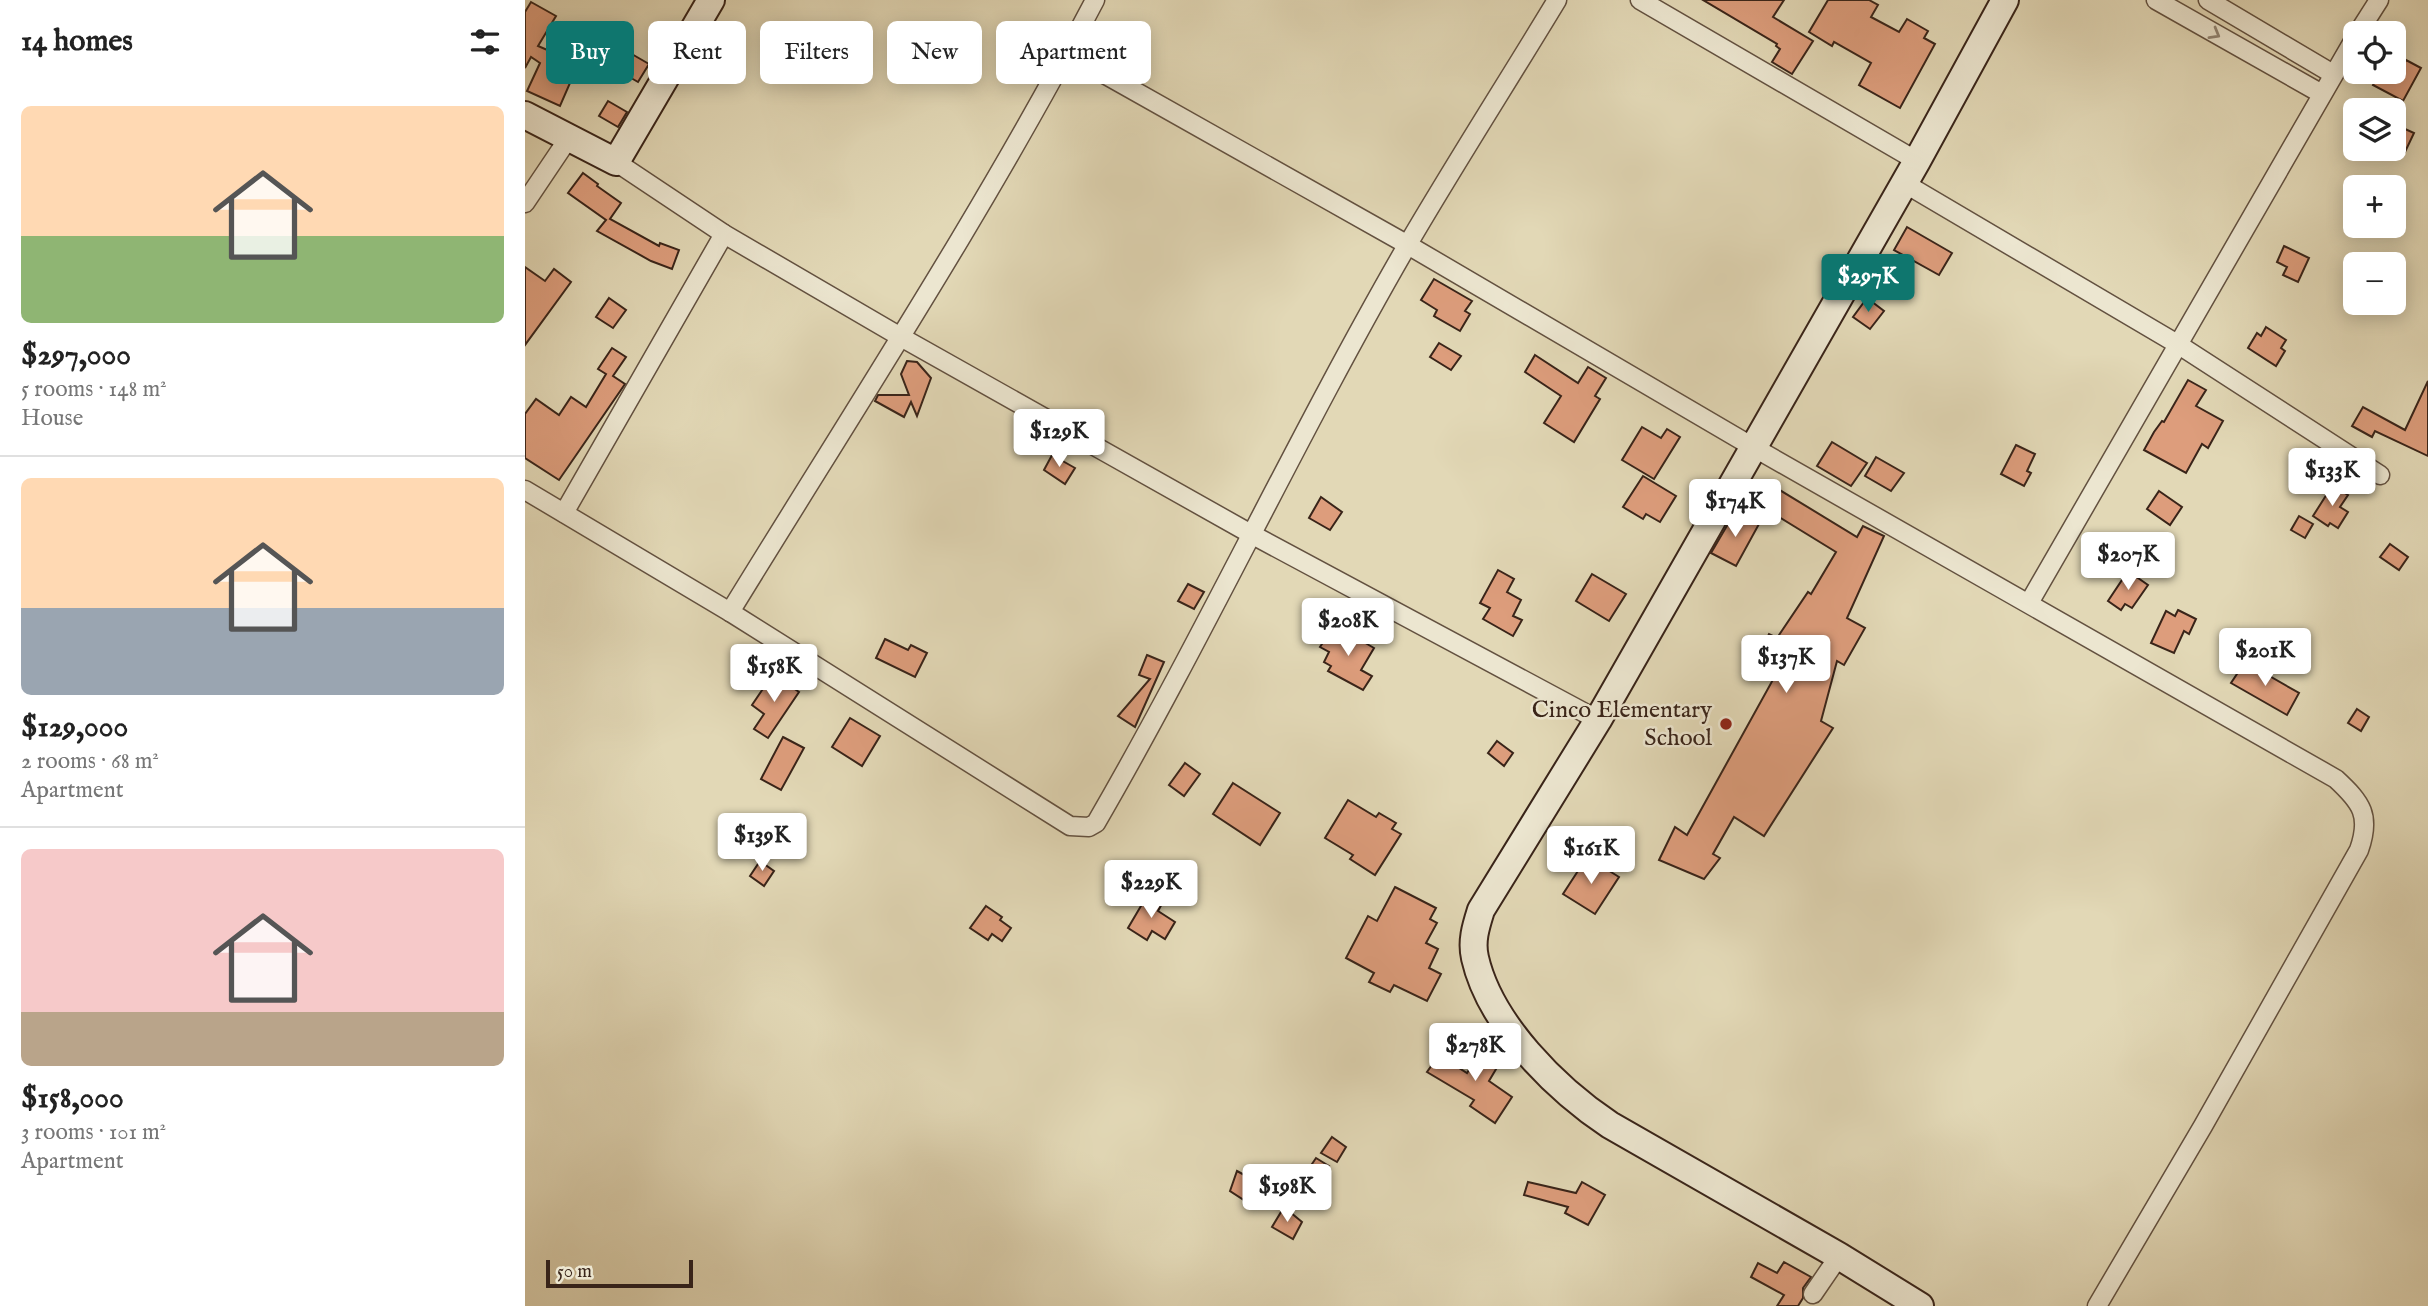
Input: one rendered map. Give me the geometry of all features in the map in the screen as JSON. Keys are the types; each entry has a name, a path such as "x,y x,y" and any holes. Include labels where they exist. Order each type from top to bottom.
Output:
{"street":[{"path":"616,162 711,0"},
{"path":"1084,21 1095,0"},
{"path":"525,490 730,612 1070,826 1089,827 1096,823 1145,739 1251,534 1408,245 1557,0"},
{"path":"1640,0 2380,475"},
{"path":"1920,1306 1580,1105 1518,1039 1489,998 1475,956 1474,933 1481,910 1598,720 2005,0"},
{"path":"2156,0 2322,94"},
{"path":"2208,0 2333,74"},
{"path":"2366,21 2379,0"},
{"path":"2029,603 2343,58"},
{"path":"730,612 979,206 1049,84"},
{"path":"1122,84 1408,245 1753,447 2336,779 2354,796 2365,817 2365,832 2359,850 2203,1126 2097,1306"},
{"path":"525,114 616,162 724,234 899,336 1251,534 1598,720"},
{"path":"525,203 568,139"},
{"path":"564,513 724,234"},
{"path":"1813,1294 1839,1256"}],"building":[{"path":"1703,0 1784,0 1773,17 1813,41 1792,74 1772,62 1780,49 1777,44"},
{"path":"1828,0 1869,0 1878,5 1871,17 1899,32 1907,19 1928,31 1924,38 1935,44 1900,108 1859,85 1871,63 1834,42 1832,46 1809,32"},
{"path":"531,2 556,16 553,21 546,21 546,33 538,46 546,49 546,84 570,84 560,106 527,91 540,63 531,57 525,68 525,12"},
{"path":"634,55 648,63 638,82 634,80"},
{"path":"2406,60 2421,68 2405,98 2397,98 2373,85 2406,84"},
{"path":"608,101 627,112 618,127 599,116"},
{"path":"2406,129 2414,133 2406,150"},
{"path":"583,173 621,203 610,219 659,246 660,243 679,250 672,269 651,261 597,231 606,220 568,193"},
{"path":"1907,227 1952,253 1939,275 1894,250"},
{"path":"2284,246 2309,258 2298,282 2283,275 2287,267 2277,262"},
{"path":"525,267 545,281 554,269 571,282 525,345"},
{"path":"1434,279 1472,301 1465,311 1470,314 1460,331 1434,316 1437,310 1421,300"},
{"path":"609,298 626,310 613,328 596,317"},
{"path":"1867,298 1884,311 1870,329 1853,317"},
{"path":"2266,327 2286,340 2281,348 2285,351 2276,366 2248,348 2257,333 2261,336"},
{"path":"1439,343 1461,356 1451,370 1430,357"},
{"path":"612,348 626,357 613,376 625,384 559,480 525,458 525,414 536,399 559,415 571,397 586,407 606,374 598,369"},
{"path":"1535,355 1578,383 1588,367 1606,378 1595,396 1600,399 1574,442 1544,423 1561,396 1525,372"},
{"path":"907,361 917,362 931,378 917,416 911,402 904,417 875,401 878,395 909,395 901,374"},
{"path":"2188,380 2206,390 2196,406 2223,421 2208,448 2202,444 2186,473 2144,450"},
{"path":"2428,381 2428,456 2375,431 2372,437 2352,426 2363,407 2405,430"},
{"path":"1642,427 1661,438 1667,429 1680,437 1654,479 1622,460"},
{"path":"1832,442 1867,463 1851,486 1817,466"},
{"path":"2016,445 2035,454 2027,471 2031,473 2024,486 2001,474"},
{"path":"1052,455 1075,468 1065,484 1044,470"},
{"path":"1876,457 1904,473 1891,491 1865,476"},
{"path":"1643,476 1676,496 1660,522 1646,514 1643,519 1623,507"},
{"path":"1773,486 1857,537 1863,526 1884,536 1847,618 1865,628 1844,665 1837,661 1821,721 1833,728 1764,836 1734,817 1713,854 1720,858 1704,879 1659,860 1675,827 1687,835 1780,667 1759,655 1769,634 1777,638 1808,592 1811,594 1836,552 1761,506"},
{"path":"2332,486 2348,495 2340,507 2348,512 2338,528 2330,523 2328,526 2313,516"},
{"path":"2159,491 2182,507 2170,525 2147,509"},
{"path":"1321,497 1342,512 1330,530 1309,518"},
{"path":"1735,512 1759,524 1736,566 1711,553"},
{"path":"2299,516 2313,524 2305,538 2291,530"},
{"path":"2390,544 2408,557 2399,570 2380,557"},
{"path":"1498,570 1514,579 1507,592 1521,600 1513,616 1522,620 1513,636 1483,619 1490,608 1480,603"},
{"path":"2128,571 2148,585 2132,608 2125,604 2121,610 2108,601"},
{"path":"1592,574 1626,594 1609,621 1576,601"},
{"path":"1188,584 1204,592 1194,609 1178,601"},
{"path":"2178,610 2196,619 2189,634 2184,631 2174,653 2151,643 2166,611 2175,616"},
{"path":"1343,630 1374,648 1361,670 1372,676 1363,690 1328,671 1331,666 1324,662 1329,652 1320,647 1330,632 1338,637"},
{"path":"885,639 908,650 911,645 927,653 915,677 876,658"},
{"path":"1147,655 1164,662 1135,727 1118,716 1150,679 1139,675"},
{"path":"2245,662 2299,693 2287,715 2231,683"},
{"path":"773,674 799,692 768,738 754,729 764,714 752,705"},
{"path":"2357,709 2369,717 2361,731 2348,723"},
{"path":"850,718 880,736 862,766 832,747"},
{"path":"783,737 804,748 781,790 761,779"},
{"path":"1497,741 1513,753 1504,766 1488,753"},
{"path":"1185,763 1200,774 1184,796 1169,785"},
{"path":"1233,783 1280,813 1260,845 1213,814"},
{"path":"1348,800 1376,817 1379,813 1396,823 1392,829 1401,834 1375,875 1350,859 1353,855 1325,838"},
{"path":"1587,857 1619,877 1595,914 1563,894"},
{"path":"760,861 774,871 764,886 750,876"},
{"path":"1395,887 1436,908 1430,919 1437,923 1426,943 1438,949 1429,968 1441,974 1427,1001 1394,985 1390,992 1369,982 1374,973 1346,958 1368,916 1377,921"},
{"path":"1148,894 1163,902 1158,911 1175,922 1165,939 1152,931 1147,940 1128,928"},
{"path":"986,906 1002,917 1000,920 1011,928 1002,941 992,934 988,940 970,928"},
{"path":"1483,1047 1502,1059 1489,1081 1512,1097 1495,1123 1470,1106 1474,1100 1427,1072 1439,1055 1467,1073"},
{"path":"1332,1137 1346,1147 1337,1162 1321,1153"},
{"path":"1316,1158 1329,1166 1317,1188 1302,1179"},
{"path":"1237,1171 1259,1183 1250,1204 1230,1191"},
{"path":"1528,1182 1576,1193 1582,1182 1605,1195 1588,1225 1565,1213 1568,1207 1524,1195"},
{"path":"1284,1207 1302,1222 1293,1239 1272,1227"},
{"path":"1784,1262 1811,1277 1803,1288 1803,1298 1798,1306 1777,1306 1784,1295 1751,1277 1758,1263 1777,1273"}],"place":[{"name":"Cinco Elementary School","path":"1726,724"}]}
